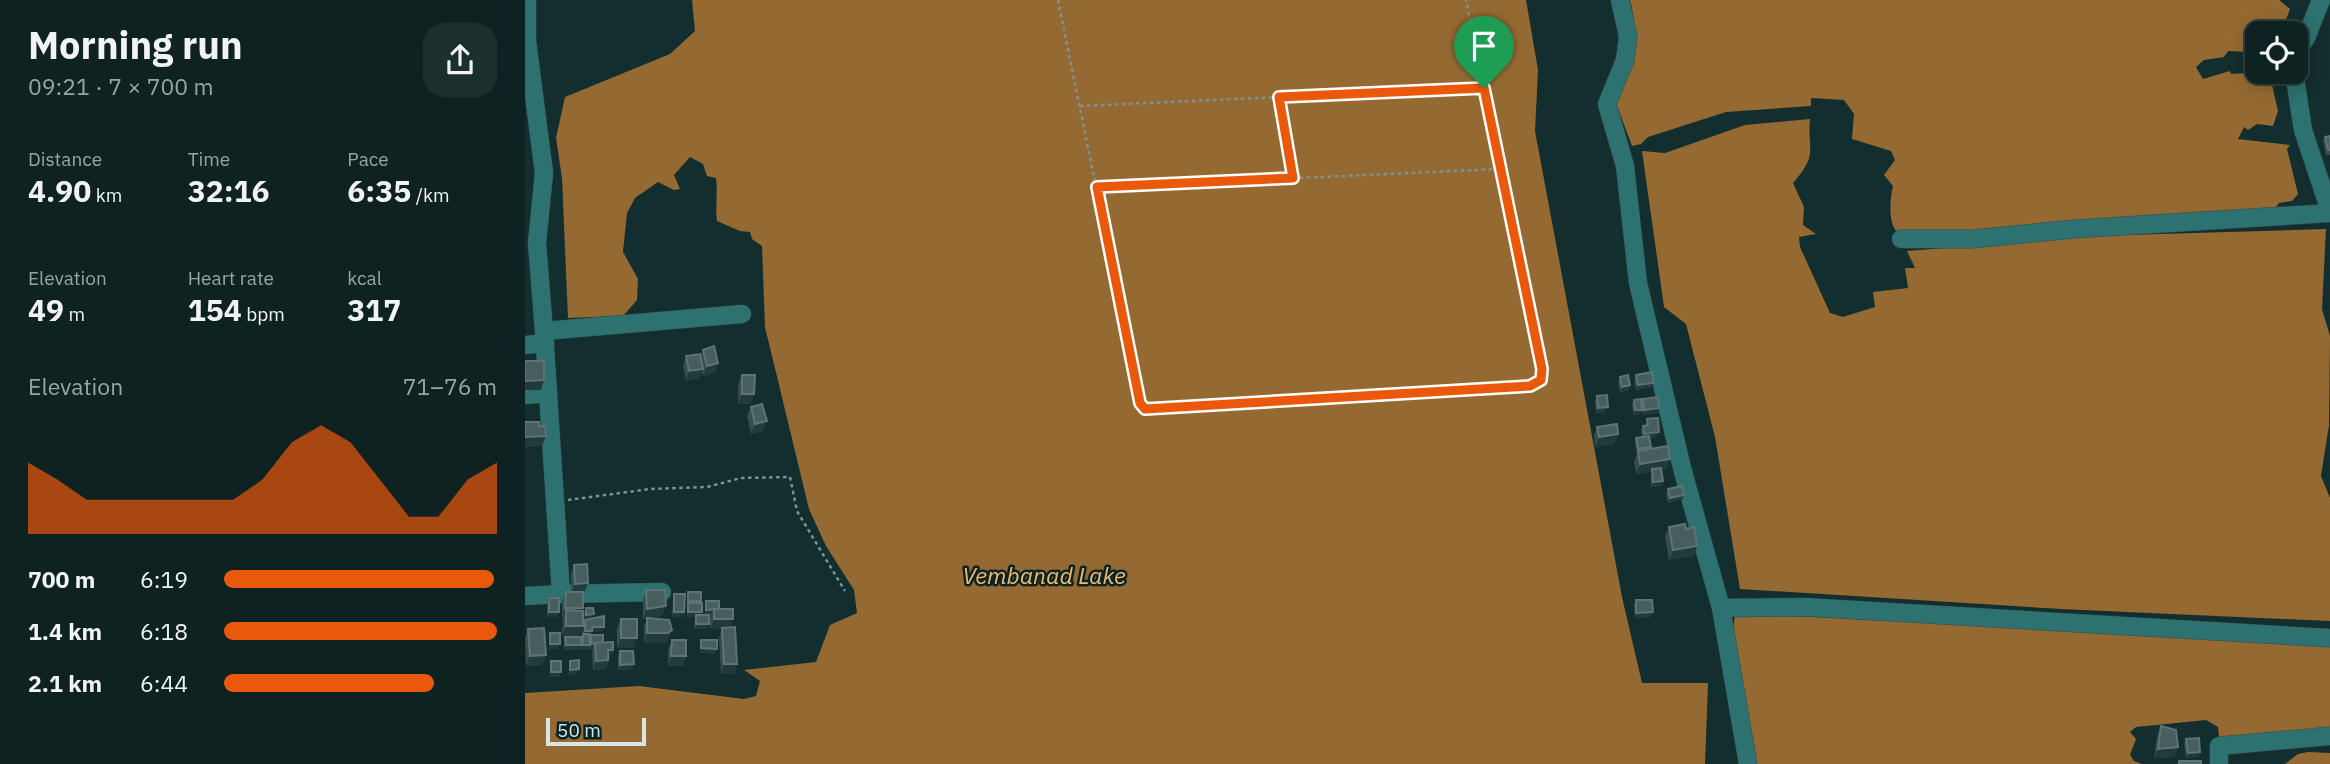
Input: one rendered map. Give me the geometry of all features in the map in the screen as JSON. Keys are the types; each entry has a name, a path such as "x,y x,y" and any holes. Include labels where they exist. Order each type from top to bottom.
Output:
{"street":[{"path":"527,0 527,41 544,173 537,243 561,594"},
{"path":"1620,0 1628,36 1625,60 1607,104 1625,166 1638,283 1682,468 1721,608 1748,764"},
{"path":"2308,37 2322,20 2321,0"},
{"path":"1901,239 1972,239 2074,229 2330,212 2303,130 2296,84"},
{"path":"525,345 544,337 742,314"},
{"path":"525,395 548,393"},
{"path":"525,596 662,592"},
{"path":"1721,608 1805,607 2330,638"},
{"path":"2219,764 2219,746 2330,736"}],"path":[{"path":"1058,0 1140,403 1145,409 1535,385 1541,380 1542,369 1466,0"},
{"path":"1080,106 1484,88"},
{"path":"1279,97 1293,178"},
{"path":"1097,187 1500,169"},
{"path":"554,501 602,498 650,489 707,487 741,478 790,477 797,511 845,592"}],"water":[{"name":"Vembanad Lake","path":"692,0 1526,0 1538,70 1535,131 1622,597 1642,683 1708,683 1705,764 525,764 525,693 639,686 744,699 756,696 760,681 744,670 816,662 830,625 857,613 854,590 826,546 809,509 765,327 762,246 752,239 750,232 740,231 717,221 716,178 707,176 703,164 690,157 674,175 680,189 674,190 658,182 635,198 627,213 623,252 638,279 637,300 623,316 568,318 562,178 556,138 565,97 670,54 695,31"},
{"path":"1630,0 2279,0 2290,9 2286,21 2245,21 2245,52 2228,51 2224,57 2204,60 2196,67 2203,79 2230,71 2231,74 2245,73 2245,84 2272,84 2278,111 2273,126 2257,124 2248,130 2244,127 2238,139 2290,145 2287,149 2298,194 2292,201 2279,203 2272,212 2125,235 2326,229 2322,309 2330,336 2329,425 2321,476 2330,498 2330,621 2061,609 1740,589 1715,437 1686,324 1664,307 1642,151 1665,153 1745,125 1810,119 1809,158 1793,183 1804,207 1803,225 1816,234 1799,237 1800,247 1830,313 1843,317 1875,307 1873,292 1908,288 1905,268 1915,268 1907,251 2079,237 1986,231 1896,231 1891,215 1893,186 1884,175 1895,160 1891,151 1852,139 1854,114 1844,100 1811,98 1811,106 1726,112 1648,137 1641,144 1632,146 1616,103 1627,78 1633,53 1633,13"},
{"path":"1735,613 2330,643 2330,729 2219,738 2218,727 2206,720 2136,727 2130,732 2136,739 2130,755 2134,761 2142,764 1757,764 1732,642"},
{"path":"2330,753 2330,764 2285,764 2298,754"}],"building":[{"path":"2330,136 2330,150 2328,150 2325,137"},
{"path":"714,346 718,363 707,366 703,350"},
{"path":"700,354 703,369 689,371 686,356"},
{"path":"525,361 544,361 544,380 525,381"},
{"path":"1652,372 1654,383 1638,385 1636,375"},
{"path":"742,375 755,375 754,394 742,394"},
{"path":"1628,375 1630,385 1622,387 1620,377"},
{"path":"1607,395 1608,407 1598,408 1597,396"},
{"path":"1658,397 1659,408 1644,410 1643,399"},
{"path":"1641,399 1642,410 1635,410 1634,400"},
{"path":"762,404 767,421 755,424 751,407"},
{"path":"1658,418 1659,432 1644,434 1643,426 1648,425 1647,419"},
{"path":"525,422 539,422 539,426 545,426 546,436 525,437"},
{"path":"1617,424 1618,434 1599,437 1597,427"},
{"path":"1649,436 1651,447 1638,449 1636,438"},
{"path":"1668,446 1670,459 1640,464 1638,451"},
{"path":"1661,468 1663,481 1653,482 1652,469"},
{"path":"1682,486 1684,495 1670,498 1668,489"},
{"path":"1685,524 1686,529 1694,527 1697,546 1673,550 1669,527"},
{"path":"587,564 588,583 575,584 574,565"},
{"path":"646,590 665,590 666,606 647,609"},
{"path":"566,592 583,592 583,608 565,608"},
{"path":"688,592 701,592 701,601 688,601"},
{"path":"674,594 685,594 684,612 674,612"},
{"path":"549,598 559,598 559,612 549,612"},
{"path":"1636,600 1652,600 1653,612 1636,613"},
{"path":"706,601 719,601 719,609 706,610"},
{"path":"688,603 702,603 702,612 688,612"},
{"path":"586,608 593,608 594,614 586,615"},
{"path":"714,609 733,609 733,619 714,619"},
{"path":"566,610 583,611 583,626 566,626"},
{"path":"696,615 709,615 709,624 696,624"},
{"path":"604,616 604,627 593,627 592,631 585,631 585,620"},
{"path":"647,618 669,620 672,630 668,633 647,633"},
{"path":"621,619 637,619 637,638 621,638"},
{"path":"735,627 737,664 724,664 722,628"},
{"path":"544,628 546,655 530,656 528,629"},
{"path":"550,633 560,633 560,644 550,644"},
{"path":"583,634 589,634 590,645 583,645"},
{"path":"591,635 603,635 603,643 591,644"},
{"path":"565,637 581,637 581,645 566,645"},
{"path":"672,640 686,640 686,656 671,656"},
{"path":"701,640 717,640 717,649 701,648"},
{"path":"613,642 613,650 608,650 608,660 596,661 595,643"},
{"path":"620,651 633,651 634,664 620,665"},
{"path":"579,660 579,669 570,670 570,661"},
{"path":"551,661 561,661 561,672 551,672"},
{"path":"2161,726 2176,730 2178,747 2158,749"},
{"path":"2199,738 2200,752 2188,753 2186,739"},
{"path":"2179,761 2201,761 2201,764 2179,764"}],"route":[{"path":"1484,88 1542,369 1541,380 1530,386 1145,409 1140,403 1097,187 1293,178 1279,97 1484,88"}]}
